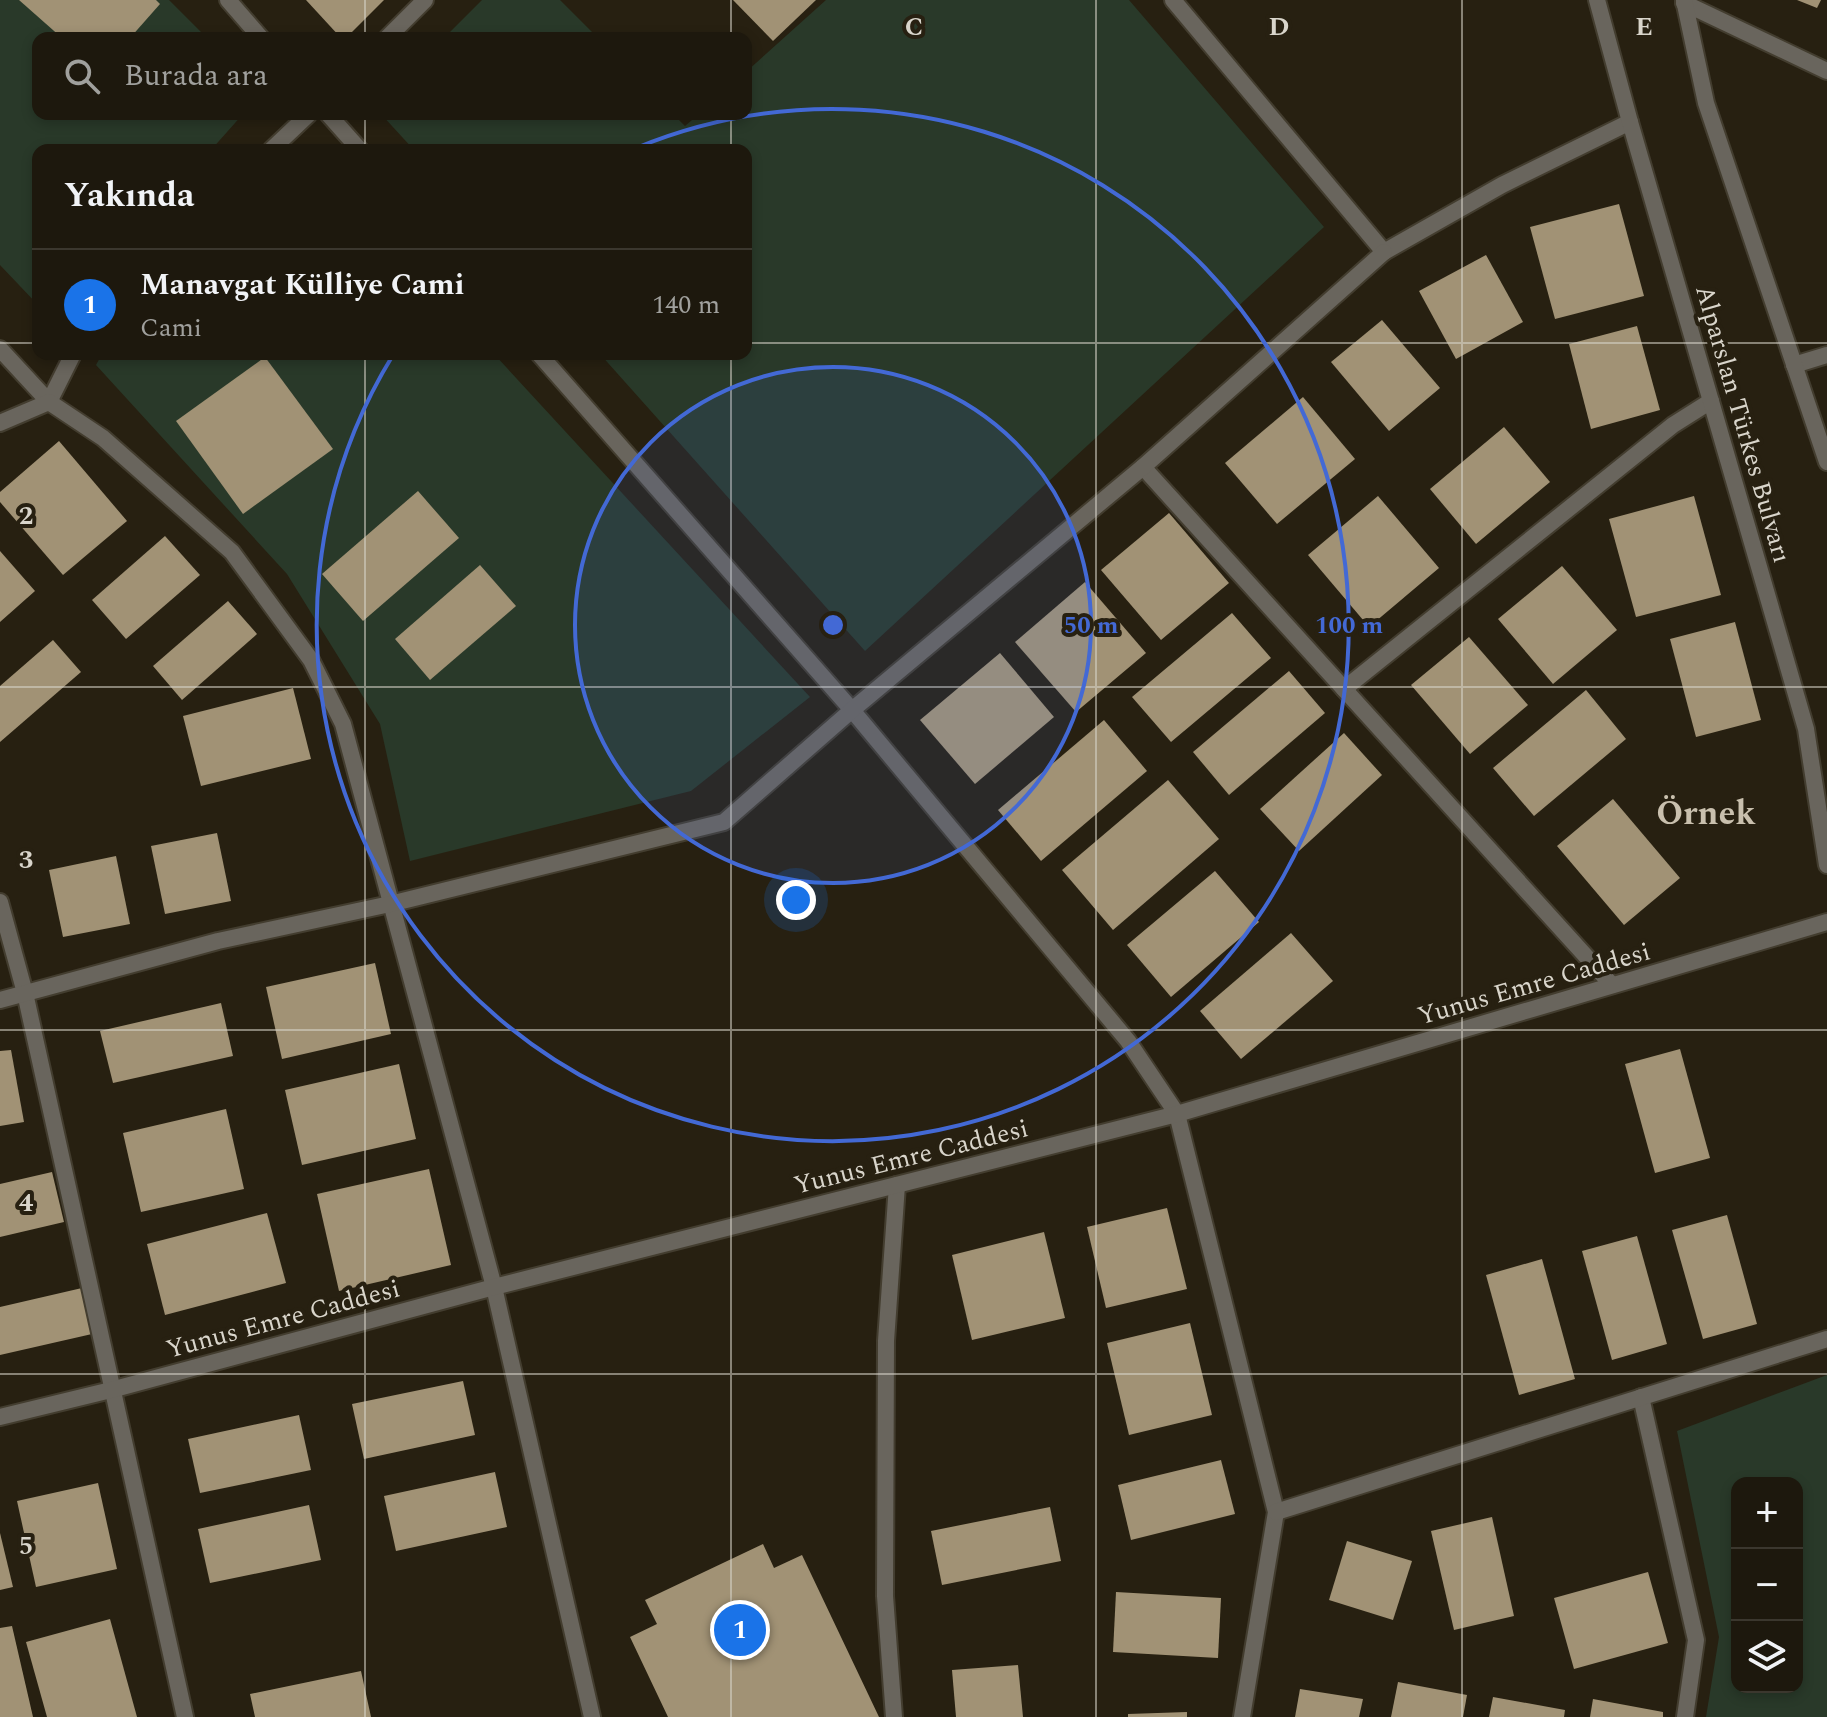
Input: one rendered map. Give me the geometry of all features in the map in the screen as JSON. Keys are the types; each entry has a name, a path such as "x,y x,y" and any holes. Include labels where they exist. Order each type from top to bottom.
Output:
{"street":[{"path":"228,0 256,32"},
{"path":"393,32 425,0"},
{"path":"1173,0 1384,252"},
{"name":"Alparslan Türkes Bulvarı","path":"1597,0 1806,729 1827,865"},
{"path":"1684,2 1827,71"},
{"path":"1684,2 1706,103 1827,462"},
{"path":"277,144 303,120"},
{"path":"333,120 355,144"},
{"path":"0,1000 218,941 390,904 724,822 852,710 1143,467 1384,252 1502,185 1630,122"},
{"path":"0,349 49,402 103,438 232,552 311,660 343,724 494,1287 592,1717"},
{"path":"1794,365 1827,355"},
{"path":"0,423 49,402 70,360"},
{"path":"544,360 852,710 1128,1041 1177,1114 1276,1512 1242,1717"},
{"path":"1344,689 1673,425 1711,401"},
{"path":"1143,467 1612,985"},
{"path":"0,902 25,993 185,1717"},
{"name":"Yunus Emre Caddesi","path":"0,1417 494,1287 1177,1114 1827,922"},
{"path":"894,1717 885,1596 886,1341 897,1185"},
{"path":"1276,1512 1827,1339"},
{"path":"1641,1397 1696,1640 1685,1717"}],"green space":[{"path":"0,0 169,0 201,32 32,32 32,120 238,120 216,144 32,144 32,299 0,265"},
{"path":"482,0 560,0 592,32 450,32"},
{"path":"826,0 1129,0 1324,227 865,651 605,360 752,360 752,144 408,144 386,120 679,120 685,126 692,120 752,120 752,67"},
{"path":"99,360 500,360 810,697 691,791 410,861 380,724 287,574 96,365"},
{"path":"1827,1375 1827,1717 1706,1717 1719,1637 1677,1431"}],"building":[{"path":"19,0 156,0 160,4 135,32 55,32"},
{"path":"306,0 384,0 352,32 335,32"},
{"path":"733,0 816,0 773,41"},
{"path":"1797,0 1821,0 1817,8"},
{"path":"1619,204 1644,296 1555,319 1530,227"},
{"path":"1486,255 1523,322 1456,359 1419,291"},
{"path":"1382,320 1440,388 1389,431 1331,362"},
{"path":"1637,326 1660,410 1591,429 1569,344"},
{"path":"261,360 267,360 333,449 243,514 176,421"},
{"path":"1303,397 1355,459 1277,524 1225,463"},
{"path":"1504,427 1550,482 1476,544 1430,489"},
{"path":"59,441 127,521 63,575 0,502 0,492"},
{"path":"418,491 459,538 363,621 322,574"},
{"path":"1378,496 1439,568 1369,627 1308,555"},
{"path":"1694,496 1721,595 1636,617 1609,519"},
{"path":"1169,513 1229,583 1161,640 1101,570"},
{"path":"165,536 200,575 126,639 92,600"},
{"path":"0,551 35,591 0,622"},
{"path":"480,565 516,606 430,680 395,639"},
{"path":"1562,566 1617,630 1553,684 1498,619"},
{"path":"1085,582 1146,653 1076,712 1015,642"},
{"path":"228,601 257,634 182,700 153,666"},
{"path":"1232,613 1271,658 1171,742 1132,697"},
{"path":"1735,622 1761,720 1696,737 1670,639"},
{"path":"1469,637 1528,705 1470,754 1411,685"},
{"path":"53,640 81,672 0,742 0,686"},
{"path":"1000,653 1054,717 975,784 920,720"},
{"path":"1289,671 1325,713 1229,795 1193,752"},
{"path":"293,688 311,759 201,786 183,716"},
{"path":"1586,690 1626,739 1534,816 1493,768"},
{"path":"1104,720 1147,771 1041,861 998,810"},
{"path":"1344,733 1382,775 1299,851 1260,809"},
{"path":"1168,780 1219,839 1113,930 1062,870"},
{"path":"1613,799 1680,878 1624,925 1557,846"},
{"path":"217,833 231,901 165,914 151,846"},
{"path":"116,856 130,924 63,937 49,870"},
{"path":"1215,871 1259,922 1171,997 1127,945"},
{"path":"1291,933 1333,981 1241,1059 1200,1011"},
{"path":"375,963 391,1034 282,1059 266,987"},
{"path":"221,1003 233,1056 113,1083 100,1031"},
{"path":"1680,1049 1710,1158 1655,1173 1625,1064"},
{"path":"11,1050 24,1122 0,1126 0,1051"},
{"path":"399,1064 416,1139 302,1165 285,1090"},
{"path":"226,1109 244,1189 141,1212 123,1133"},
{"path":"429,1169 451,1265 339,1291 317,1194"},
{"path":"52,1172 64,1222 0,1237 0,1184"},
{"path":"1167,1208 1187,1289 1106,1308 1087,1227"},
{"path":"267,1213 286,1283 165,1315 147,1244"},
{"path":"1727,1215 1757,1324 1703,1339 1672,1230"},
{"path":"1044,1232 1065,1318 972,1340 952,1255"},
{"path":"1637,1236 1667,1344 1612,1360 1582,1251"},
{"path":"1542,1259 1575,1379 1519,1395 1486,1275"},
{"path":"82,1288 92,1334 0,1355 0,1307"},
{"path":"1190,1323 1212,1415 1129,1435 1107,1343"},
{"path":"463,1381 475,1435 364,1459 352,1404"},
{"path":"299,1415 311,1470 200,1493 188,1439"},
{"path":"1221,1460 1235,1514 1131,1540 1118,1485"},
{"path":"495,1472 507,1527 396,1551 384,1496"},
{"path":"98,1483 117,1569 36,1587 17,1501"},
{"path":"309,1505 321,1560 210,1583 198,1529"},
{"path":"1050,1507 1061,1561 942,1585 931,1531"},
{"path":"1492,1517 1514,1616 1454,1630 1431,1531"},
{"path":"0,1533 13,1587 0,1590"},
{"path":"1347,1541 1412,1561 1393,1620 1329,1600"},
{"path":"763,1544 774,1568 802,1555 879,1717 668,1717 630,1637 657,1624 645,1600"},
{"path":"1648,1572 1668,1643 1574,1669 1554,1598"},
{"path":"1116,1592 1221,1598 1218,1658 1113,1652"},
{"path":"110,1619 137,1717 47,1717 26,1642"},
{"path":"12,1626 33,1717 0,1717 0,1628"},
{"path":"1018,1665 1023,1717 956,1717 952,1670"},
{"path":"361,1671 371,1717 255,1717 250,1694"},
{"path":"1398,1682 1467,1695 1463,1717 1391,1717"},
{"path":"1300,1689 1363,1699 1359,1717 1295,1717"},
{"path":"1493,1697 1565,1710 1564,1717 1489,1717"},
{"path":"1593,1699 1663,1712 1663,1717 1590,1717"},
{"path":"1187,1712 1187,1717 1128,1717 1128,1714"}],"place":[{"name":"Manavgat Külliye Cami","path":"740,1630"}],"district":[{"name":"Örnek","path":"1706,814"}]}
